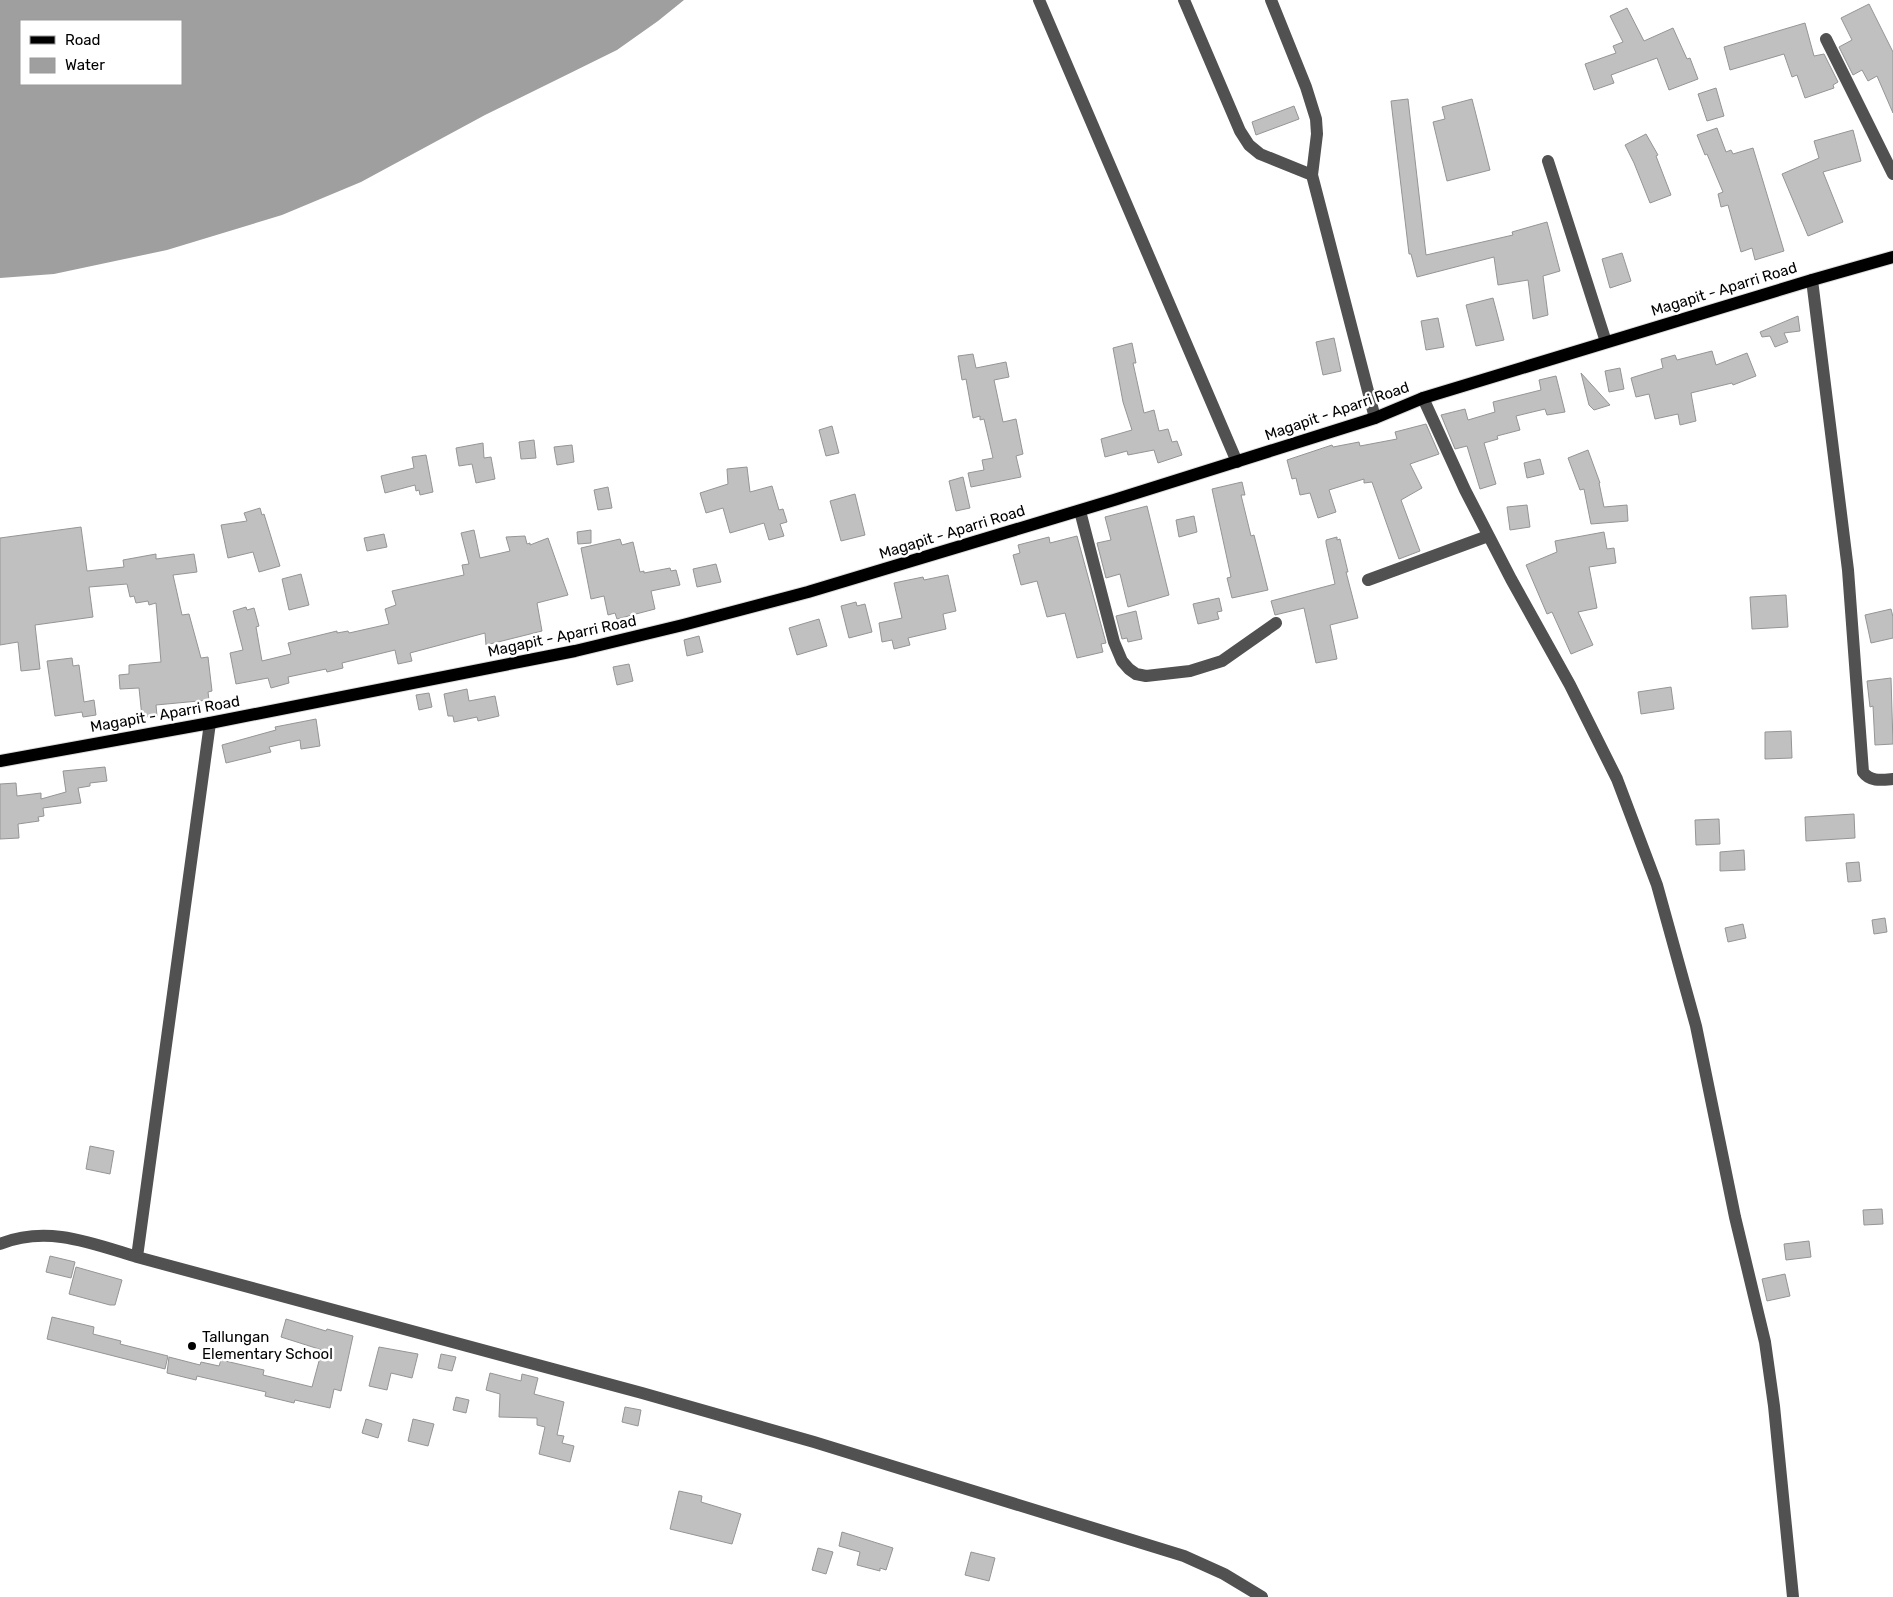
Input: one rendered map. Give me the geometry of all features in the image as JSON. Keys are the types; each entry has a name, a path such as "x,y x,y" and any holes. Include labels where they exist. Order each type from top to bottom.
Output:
{"main road":[{"name":"Magapit - Aparri Road","path":"0,760 210,723 584,649 808,592 1237,462 1375,418 1423,398 1893,257"}],"street":[{"path":"1040,0 1237,462"},
{"path":"1184,0 1240,130 1249,145 1260,154 1312,175"},
{"path":"1271,0 1306,87 1316,119 1317,134 1312,175 1375,418"},
{"path":"1826,39 1893,174"},
{"path":"1548,161 1606,342"},
{"path":"1812,280 1848,570 1863,772 1866,777 1871,779 1893,779"},
{"path":"1423,398 1488,536 1570,685 1617,779 1657,885 1696,1026 1735,1218 1764,1342 1774,1406 1792,1597"},
{"path":"1080,510 1114,642 1122,661 1128,669 1136,674 1146,676 1190,671 1222,661 1276,623"},
{"path":"1368,580 1488,536"},
{"path":"137,1257 210,723"},
{"path":"0,1244 9,1240 35,1236 76,1238 137,1257 642,1393 814,1442 1184,1556 1224,1574 1262,1597"}],"water":[{"path":"0,0 684,0 617,50 485,115 361,182 282,215 167,250 54,274 0,278"}],"building":[{"path":"1869,4 1893,52 1893,113 1877,76 1868,81 1862,70 1853,75 1839,47 1852,40 1841,18"},
{"path":"1627,8 1644,41 1673,28 1687,59 1690,58 1698,79 1669,90 1657,58 1611,75 1614,83 1594,90 1585,64 1616,53 1613,46 1623,42 1610,16"},
{"path":"1805,23 1814,56 1824,54 1838,82 1833,85 1834,88 1805,98 1797,75 1792,77 1784,54 1730,70 1724,47"},
{"path":"1716,88 1724,116 1707,121 1698,94"},
{"path":"1408,99 1426,255 1513,235 1512,232 1547,222 1560,271 1543,276 1548,315 1533,319 1528,280 1498,285 1494,257 1417,277 1411,254 1409,254 1391,101"},
{"path":"1472,99 1490,170 1447,181 1433,122 1445,119 1442,107"},
{"path":"1294,106 1299,119 1256,135 1252,122"},
{"path":"1717,128 1726,152 1731,150 1733,154 1753,148 1784,251 1755,260 1752,248 1741,252 1728,205 1721,207 1718,194 1723,192 1697,135"},
{"path":"1853,130 1861,161 1823,172 1843,222 1808,236 1782,174 1819,158 1814,141"},
{"path":"1646,134 1658,155 1656,156 1671,195 1650,203 1625,145"},
{"path":"1622,253 1631,281 1610,288 1602,259"},
{"path":"1493,298 1504,340 1476,346 1466,305"},
{"path":"1798,316 1800,331 1784,333 1788,342 1775,347 1770,336 1762,337 1760,332"},
{"path":"1438,318 1444,347 1426,350 1421,321"},
{"path":"1334,338 1341,371 1323,375 1316,342"},
{"path":"1132,343 1136,363 1133,363 1144,413 1154,410 1159,431 1168,429 1172,442 1177,441 1182,455 1158,463 1154,450 1128,455 1127,451 1105,457 1101,439 1132,430 1123,402 1113,348"},
{"path":"1712,351 1716,365 1747,353 1756,376 1733,385 1732,383 1691,393 1696,421 1680,425 1678,414 1655,419 1649,394 1636,397 1631,378 1663,368 1661,359 1675,355 1677,360"},
{"path":"973,354 976,368 1006,362 1009,377 994,380 1003,422 1016,419 1023,454 1016,456 1021,477 971,487 968,473 984,470 982,460 993,458 984,419 980,420 980,416 973,418 966,379 962,380 958,356"},
{"path":"1620,368 1624,389 1609,392 1605,371"},
{"path":"1581,373 1610,405 1594,410 1589,405"},
{"path":"1556,376 1565,412 1547,415 1545,409 1516,416 1520,430 1497,436 1498,439 1484,443 1496,484 1480,489 1467,446 1455,449 1441,415 1465,409 1468,420 1495,412 1493,402 1541,390 1539,380"},
{"path":"1426,424 1439,454 1410,464 1422,488 1401,500 1420,551 1399,559 1372,482 1364,483 1364,479 1329,490 1336,512 1318,518 1310,493 1300,495 1296,478 1292,479 1287,460 1332,445 1333,447 1359,442 1360,446 1397,439 1395,432"},
{"path":"832,426 839,453 826,456 819,430"},
{"path":"534,440 536,458 521,459 519,442"},
{"path":"483,443 484,458 491,457 495,479 476,483 472,464 459,466 456,448"},
{"path":"572,445 574,462 557,465 554,447"},
{"path":"1588,450 1600,483 1604,507 1627,505 1628,521 1591,524 1584,489 1580,490 1568,458"},
{"path":"426,455 433,492 420,495 419,490 416,491 415,485 385,493 381,476 414,468 412,457"},
{"path":"1540,459 1544,474 1527,478 1524,463"},
{"path":"747,467 750,492 772,486 779,510 783,509 787,522 780,524 784,536 769,540 764,523 730,533 723,508 706,513 700,493 728,484 727,469"},
{"path":"963,477 970,508 956,511 949,481"},
{"path":"1242,482 1245,495 1241,495 1251,536 1254,535 1268,590 1232,598 1227,578 1231,577 1212,489"},
{"path":"608,487 612,508 598,510 594,490"},
{"path":"855,494 865,535 841,541 830,501"},
{"path":"1527,505 1530,527 1510,530 1507,507"},
{"path":"1147,506 1169,595 1128,607 1120,574 1106,578 1097,543 1111,540 1105,517"},
{"path":"260,508 262,515 264,514 280,566 259,572 253,552 228,558 221,525 247,521 244,513"},
{"path":"1194,516 1197,532 1179,537 1176,520"},
{"path":"81,527 87,571 124,567 123,560 156,554 156,559 194,554 197,572 173,575 182,615 189,614 201,658 208,657 212,691 208,692 209,700 156,705 157,716 142,717 139,688 120,689 119,675 129,674 129,665 161,662 156,603 149,605 148,601 136,603 134,596 130,597 127,584 89,587 93,617 35,625 40,669 21,671 18,642 0,645 0,538"},
{"path":"474,530 480,558 510,551 506,537 525,536 527,544 530,543 530,545 548,538 568,595 537,603 542,631 486,645 485,633 410,653 412,661 398,664 395,650 342,663 343,668 327,672 326,669 288,677 289,683 271,688 268,678 236,684 230,653 243,650 233,611 246,607 247,610 254,608 259,626 256,627 262,661 291,654 288,643 337,631 337,633 348,631 349,633 389,624 385,609 396,605 392,591 464,575 462,565 469,564 461,533"},
{"path":"591,530 591,543 578,544 577,532"},
{"path":"1604,532 1607,549 1614,548 1616,563 1589,567 1597,608 1578,612 1593,645 1571,654 1552,612 1547,614 1526,565 1557,552 1555,541"},
{"path":"384,534 387,547 367,551 364,538"},
{"path":"1077,536 1106,643 1101,644 1103,652 1077,658 1065,613 1047,617 1037,581 1021,585 1013,555 1020,553 1018,545 1049,537 1050,543"},
{"path":"1337,537 1337,540 1340,539 1358,618 1330,625 1337,659 1316,663 1304,608 1275,615 1271,601 1335,584 1326,540"},
{"path":"620,539 622,545 633,542 640,572 644,571 644,573 670,568 671,571 676,570 680,585 651,591 655,609 617,619 615,613 608,615 604,596 591,599 581,548"},
{"path":"716,564 721,582 697,587 693,569"},
{"path":"301,574 309,605 289,610 282,579"},
{"path":"948,575 956,611 943,614 946,629 908,638 910,645 894,649 892,640 882,642 879,623 902,618 894,583 923,577 924,580"},
{"path":"1786,595 1788,627 1752,629 1750,597"},
{"path":"1219,598 1222,611 1217,612 1219,619 1198,624 1193,604"},
{"path":"856,602 857,606 865,604 872,632 849,638 841,606"},
{"path":"1891,609 1893,638 1871,643 1865,615"},
{"path":"1136,611 1142,639 1128,642 1127,638 1122,639 1116,616"},
{"path":"819,619 827,646 797,655 789,628"},
{"path":"699,636 703,652 687,656 684,640"},
{"path":"72,658 73,666 79,665 84,702 94,700 96,715 83,717 82,712 55,716 47,661"},
{"path":"629,664 633,681 617,685 613,667"},
{"path":"1891,678 1893,744 1875,745 1873,706 1870,707 1867,681"},
{"path":"1671,687 1674,709 1641,714 1638,692"},
{"path":"467,689 469,701 495,696 499,716 478,721 477,717 454,722 453,716 448,716 444,694"},
{"path":"429,693 432,707 419,710 416,695"},
{"path":"316,719 320,746 301,749 300,740 269,747 271,752 226,763 222,745 276,730 275,727"},
{"path":"1791,731 1792,758 1765,759 1765,732"},
{"path":"105,767 107,781 90,783 90,786 78,788 81,803 43,808 44,816 38,817 39,821 18,824 19,838 0,839 0,784 16,783 17,796 41,793 41,799 66,792 63,771"},
{"path":"1854,814 1855,838 1806,841 1805,817"},
{"path":"1719,819 1720,844 1696,845 1695,820"},
{"path":"1744,850 1745,870 1720,871 1720,852"},
{"path":"1859,862 1861,881 1848,882 1846,863"},
{"path":"1885,918 1887,932 1874,934 1872,920"},
{"path":"1743,924 1746,938 1728,942 1725,928"},
{"path":"90,1146 114,1151 110,1174 86,1169"},
{"path":"1882,1209 1883,1224 1864,1225 1863,1210"},
{"path":"1809,1241 1811,1257 1786,1260 1784,1244"},
{"path":"50,1256 75,1262 71,1278 46,1272"},
{"path":"76,1267 122,1280 115,1305 69,1294"},
{"path":"1785,1274 1790,1296 1767,1301 1762,1279"},
{"path":"52,1317 94,1327 93,1334 121,1341 120,1344 168,1356 165,1369 47,1339"},
{"path":"286,1319 326,1331 327,1329 353,1336 341,1391 334,1389 330,1408 295,1400 294,1403 265,1396 266,1392 197,1376 196,1380 167,1373 169,1357 200,1365 201,1362 219,1366 221,1360 264,1370 263,1375 312,1387 322,1350 281,1337"},
{"path":"379,1347 418,1354 412,1378 391,1373 387,1390 369,1386"},
{"path":"441,1354 456,1357 452,1371 438,1368"},
{"path":"490,1373 521,1381 522,1374 538,1378 534,1394 564,1402 557,1435 564,1436 562,1443 574,1446 570,1462 539,1454 545,1427 537,1425 537,1418 499,1417 500,1394 486,1390"},
{"path":"456,1397 469,1400 466,1413 453,1410"},
{"path":"625,1407 641,1410 638,1426 622,1422"},
{"path":"366,1419 382,1424 378,1438 362,1433"},
{"path":"413,1419 434,1424 428,1446 408,1441"},
{"path":"679,1491 702,1496 701,1502 741,1514 732,1544 670,1529"},
{"path":"842,1532 893,1548 886,1570 880,1568 880,1571 857,1565 860,1552 839,1546"},
{"path":"818,1548 833,1552 826,1574 812,1570"},
{"path":"971,1552 995,1558 989,1581 965,1575"}],"place":[{"name":"Tallungan Elementary School","path":"192,1346"}]}
